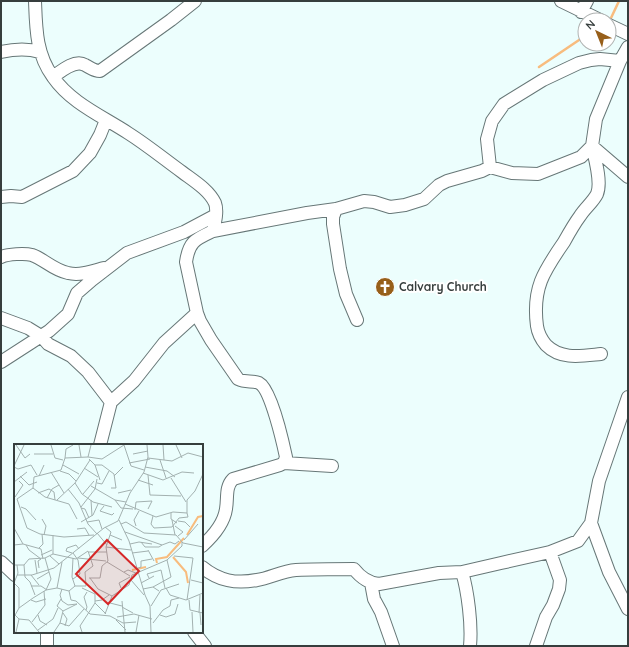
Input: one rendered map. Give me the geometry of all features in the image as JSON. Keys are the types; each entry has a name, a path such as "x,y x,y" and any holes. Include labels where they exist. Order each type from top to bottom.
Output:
{"street":[{"path":"35,1 36,29 40,52 53,77 69,94 106,120 140,141 204,189 215,204 216,215 213,231"},
{"path":"53,77 76,63 84,64 95,71 100,71 195,1"},
{"path":"561,1 584,6"},
{"path":"617,29 628,34"},
{"path":"601,354 576,356 561,355 550,349 538,333 536,320 536,298 541,280 547,267 578,217 596,194 599,186 592,146 596,119 620,61 628,47"},
{"path":"1,52 29,49 40,52"},
{"path":"490,167 487,139 492,121 504,104 543,80 579,63 609,59 620,61"},
{"path":"1,197 22,197 74,171 90,154 106,120"},
{"path":"284,463 286,456 282,436 276,416 264,387 260,384 243,382 238,379 211,340 197,313 186,262 192,242 213,231 307,212 336,209 364,201 374,202 390,207 418,202 447,181 482,171 490,167 512,173 538,174 581,157 592,146"},
{"path":"592,146 628,176"},
{"path":"336,209 333,217 333,224 340,269 346,294 357,320"},
{"path":"1,362 49,331 63,319 68,314 77,294 109,266 127,253 184,232 216,215"},
{"path":"1,257 6,255 32,255 54,268 72,274 87,273 109,266"},
{"path":"100,444 111,402 134,381 164,343 197,313"},
{"path":"1,318 28,328 41,336 48,344 71,356 88,372 111,402"},
{"path":"203,568 216,578 240,582 257,580 294,570 354,569 359,575 370,583 380,584 439,573 462,572 550,552 578,541 591,523 599,481 628,397"},
{"path":"203,545 216,530 222,520 226,510 229,482 232,478 284,463 332,466"},
{"path":"591,523 609,572 628,609"},
{"path":"536,646 546,617 559,589 560,580 550,552"},
{"path":"1,562 14,574"},
{"path":"462,572 467,589 471,636 470,646"},
{"path":"370,583 374,599 381,612 393,646"},
{"path":"47,633 47,646"},
{"path":"195,633 205,646"}],"waterway":[{"path":"614,12 619,1"},
{"path":"539,67 577,41"}],"place":[{"name":"Calvary Church","path":"385,287"}]}
